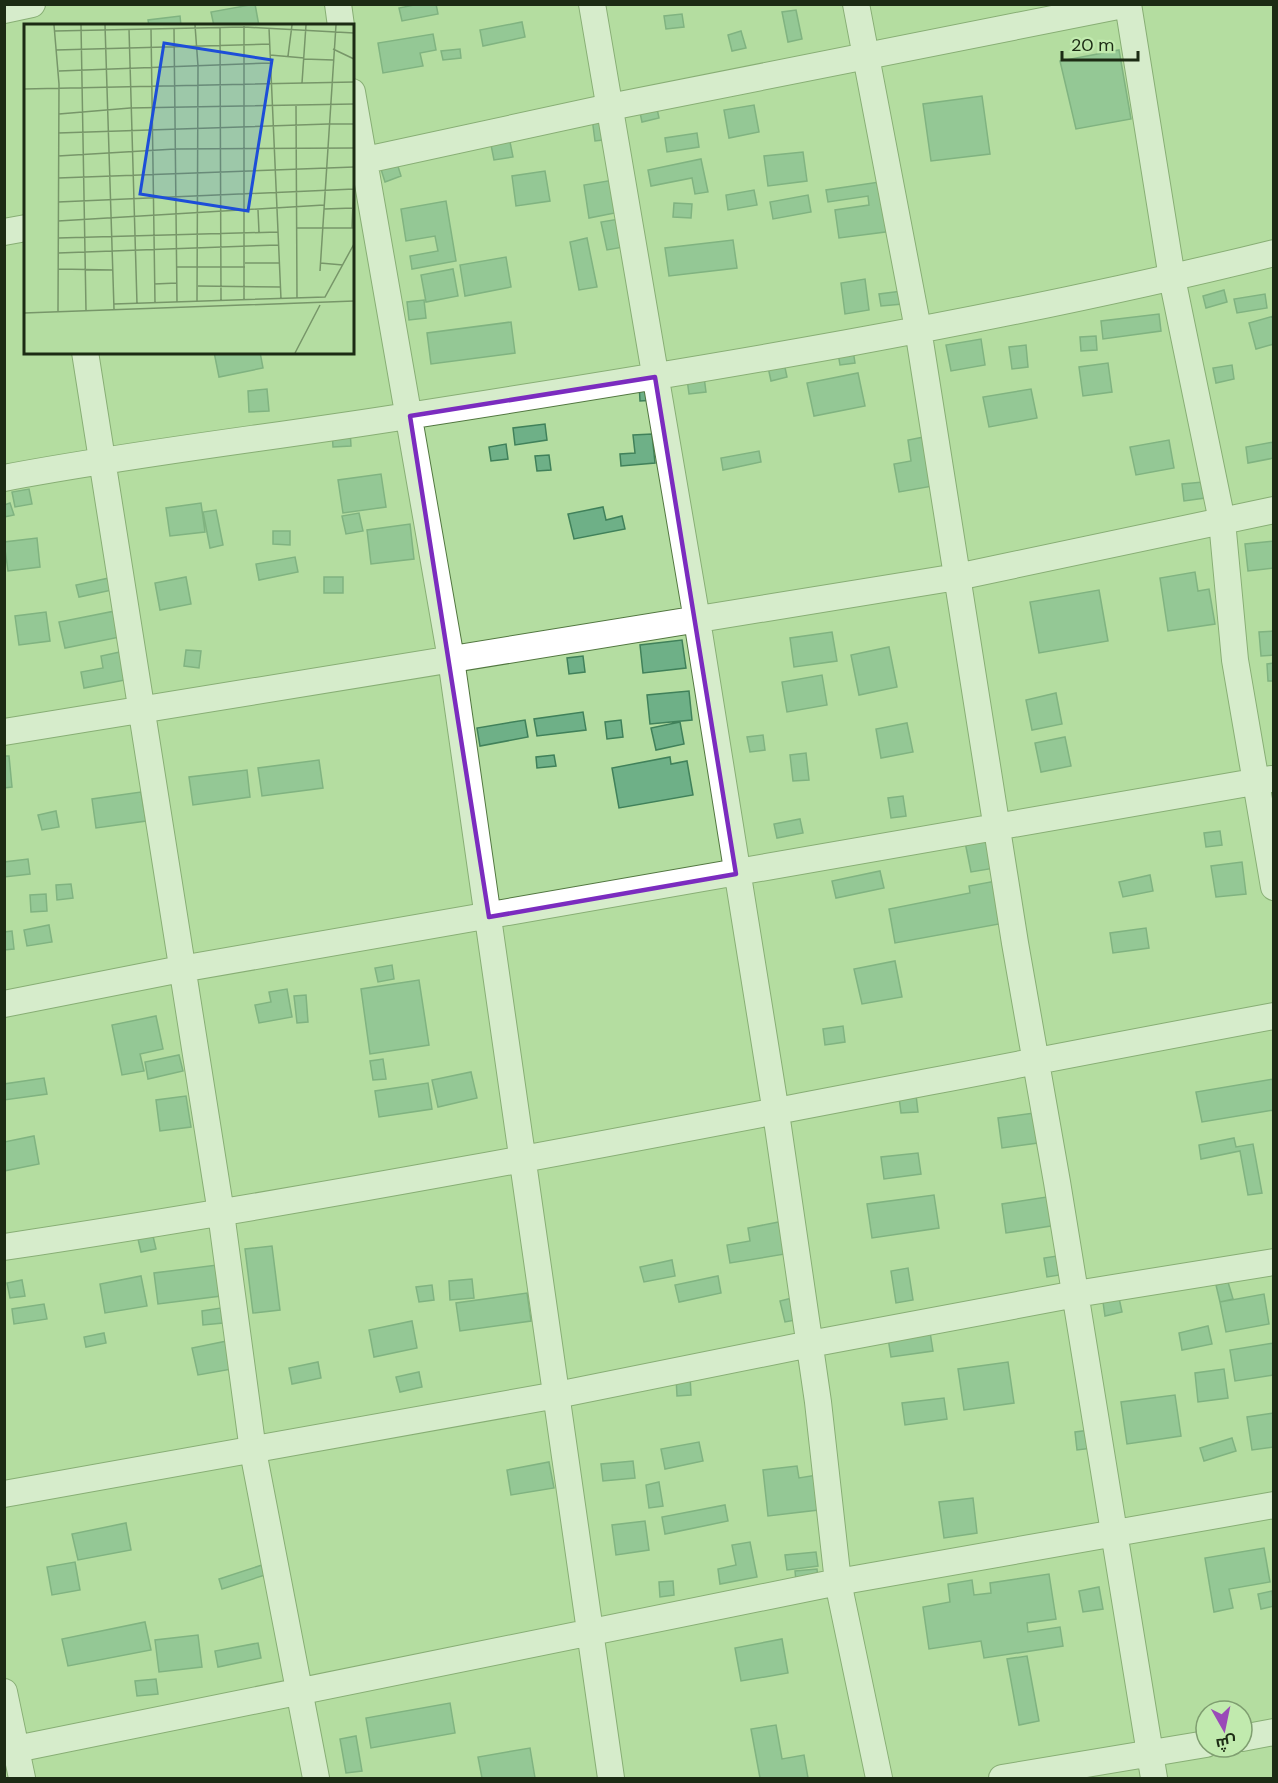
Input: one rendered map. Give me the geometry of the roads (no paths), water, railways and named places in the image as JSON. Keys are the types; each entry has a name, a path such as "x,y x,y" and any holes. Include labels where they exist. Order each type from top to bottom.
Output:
{"street":[{"path":"338,4 341,24"},
{"path":"592,4 697,620 776,1113 810,1344 838,1582 879,1779"},
{"path":"856,4 918,329 997,828 1155,1779"},
{"path":"358,162 610,107 1128,4 1172,278 1222,521 1234,660 1265,780 1274,887"},
{"path":"4,9 31,5 33,24"},
{"path":"354,115 358,162 410,416 451,659 558,1395 611,1779"},
{"path":"4,232 24,228"},
{"path":"4,478 104,459 410,416 655,377 918,329 1172,278 1274,253"},
{"path":"85,354 104,459 221,1213 253,1452 297,1690 316,1779"},
{"path":"4,732 957,577 1274,510"},
{"path":"4,1004 182,969 1265,780"},
{"path":"4,1247 221,1213 776,1113 1274,1016"},
{"path":"4,1494 253,1452 1076,1294 1274,1262"},
{"path":"16,1749 297,1690 592,1633 838,1582 1274,1504"},
{"path":"4,1692 22,1779"},
{"path":"1254,1736 1274,1732"},
{"path":"1002,1779 1194,1745"}]}
